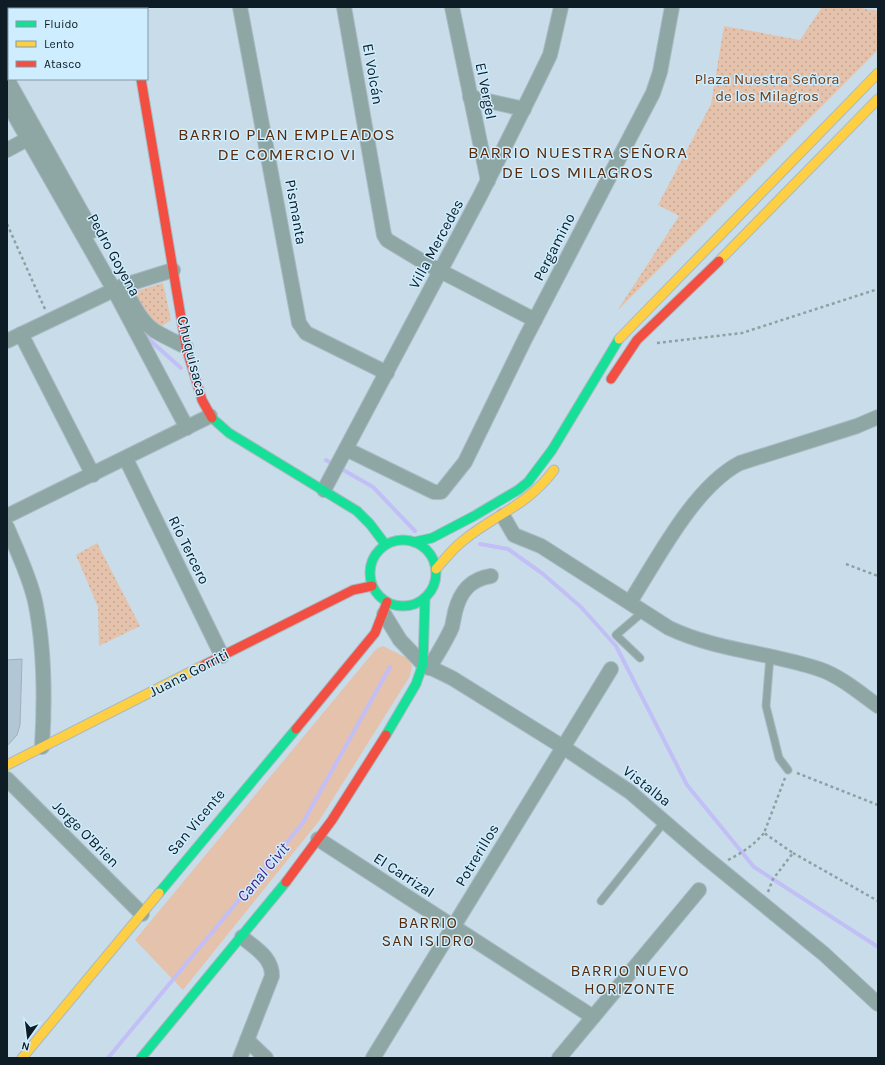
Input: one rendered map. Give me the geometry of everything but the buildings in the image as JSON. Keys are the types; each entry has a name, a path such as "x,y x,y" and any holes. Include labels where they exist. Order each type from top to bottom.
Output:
{"main road":[{"path":"414,542 440,534 518,490 528,482 552,450 621,336 732,225 878,73"},
{"name":"Chuquisaca","path":"141,80 186,347 202,400 210,416 229,433 357,511 386,544"},
{"path":"607,385 637,340 746,234 878,99"},
{"path":"436,569 460,542 503,516 536,493 558,465"},
{"path":"404,540 414,542 429,553 436,569 434,585 425,598 419,602 406,606 385,608 372,586 369,575 375,554 386,544 404,540"},
{"name":"Juana Gorriti","path":"7,765 353,590 372,586"},
{"path":"141,1058 242,937 318,840 336,814 426,666 425,598"},
{"name":"San Vicente","path":"22,1058 365,646 375,633 385,608"}],"street":[{"name":"Pismanta","path":"240,7 301,327 306,333 387,372"},
{"name":"El Volcán","path":"344,7 384,235 395,246 535,320"},
{"name":"El Vergel","path":"452,7 488,181"},
{"name":"Villa Mercedes","path":"324,490 441,271 524,109 550,55 561,7"},
{"name":"Pergamino","path":"346,449 434,492 441,492 465,462 535,320 653,92 660,72 672,7"},
{"name":"Pedro Goyena","path":"7,79 33,137 118,288 187,428"},
{"path":"470,97 524,109"},
{"name":"Pedro Goyena","path":"7,102 33,137"},
{"path":"7,150 33,137"},
{"path":"7,341 118,288 173,270"},
{"name":"Pedro Goyena","path":"118,288 155,331 186,347"},
{"path":"21,334 93,475"},
{"path":"7,516 126,459 210,416"},
{"path":"630,602 693,504 725,471 740,463 857,426 878,417"},
{"name":"Río Tercero","path":"126,459 222,656"},
{"path":"503,516 514,535 541,546 669,628 691,638 722,647 770,656 820,669 848,685 878,706"},
{"path":"7,527 29,580 38,620 44,684 42,747"},
{"path":"426,666 452,626 455,610 464,590 472,582 481,577 491,576"},
{"name":"Vistalba","path":"385,608 400,640 426,666 452,678 563,747 630,792 761,904 824,954 878,1004"},
{"name":"Potrerillos","path":"373,1058 611,669"},
{"name":"Jorge O'Brien","path":"7,779 142,914"},
{"name":"El Carrizal","path":"318,840 593,1017"},
{"path":"559,1058 699,890"},
{"path":"240,1058 272,976 272,967 268,959 242,937"},
{"path":"247,1040 266,1058"}],"lane":[{"path":"640,658 616,635 644,611"},
{"path":"770,656 766,706 780,758 788,770"},
{"path":"601,901 665,821"}],"path":[{"path":"7,224 50,320"},
{"path":"637,340 656,344 742,333 878,289"},
{"path":"846,564 878,576"},
{"path":"716,866 742,854 757,842 764,833 788,770 878,805"},
{"path":"764,833 793,853 878,901"},
{"path":"761,904 773,879 793,853"}],"green space":[{"name":"Plaza Nuestra Señora de los Milagros","path":"822,7 855,7 878,11 878,50 617,311 679,216 658,205 711,104 724,26 800,40"},
{"path":"163,283 171,320 162,326 150,319 133,292"},
{"path":"97,543 140,626 99,646 98,607 76,555"},
{"path":"383,646 409,659 412,666 410,676 319,821 183,990 135,940 376,649"}],"waterway":[{"name":"Canal Civit","path":"144,335 181,368"},
{"name":"Canal Civit","path":"326,460 373,487 415,531"},
{"path":"480,544 508,549 543,574 581,607 616,646 687,785 754,867 878,947"},
{"name":"Canal Civit","path":"108,1058 302,824 390,667"}],"traffic: fast":[{"path":"414,542 432,538 474,516 518,490 528,482 552,450 619,339"},
{"path":"212,418 229,433 357,511 370,524 385,544"},
{"path":"403,540 416,542 426,550 434,560 436,573 434,586 426,596 416,604 403,606 390,604 380,596 372,586 370,573 372,560 380,550 390,542 403,540"},
{"path":"386,735 416,684 423,664 425,598"},
{"path":"159,893 296,729"},
{"path":"141,1058 286,882"}],"traffic: slow":[{"path":"619,339 878,73"},
{"path":"719,261 878,99"},
{"path":"436,569 460,543 533,493 554,470"},
{"path":"7,765 204,665"},
{"path":"22,1058 159,893"}],"traffic: jam":[{"path":"141,80 186,347 202,400 212,418"},
{"path":"611,379 637,340 719,261"},
{"path":"204,665 353,590 372,586"},
{"path":"296,729 375,633 387,602"},
{"path":"286,882 332,820 386,735"}],"district":[{"name":"BARRIO PLAN EMPLEADOS DE COMERCIO VI","path":"287,144"},
{"name":"BARRIO NUESTRA SEÑORA DE LOS MILAGROS","path":"578,162"},
{"name":"BARRIO SAN ISIDRO","path":"428,931"},
{"name":"BARRIO NUEVO HORIZONTE","path":"630,979"}]}
